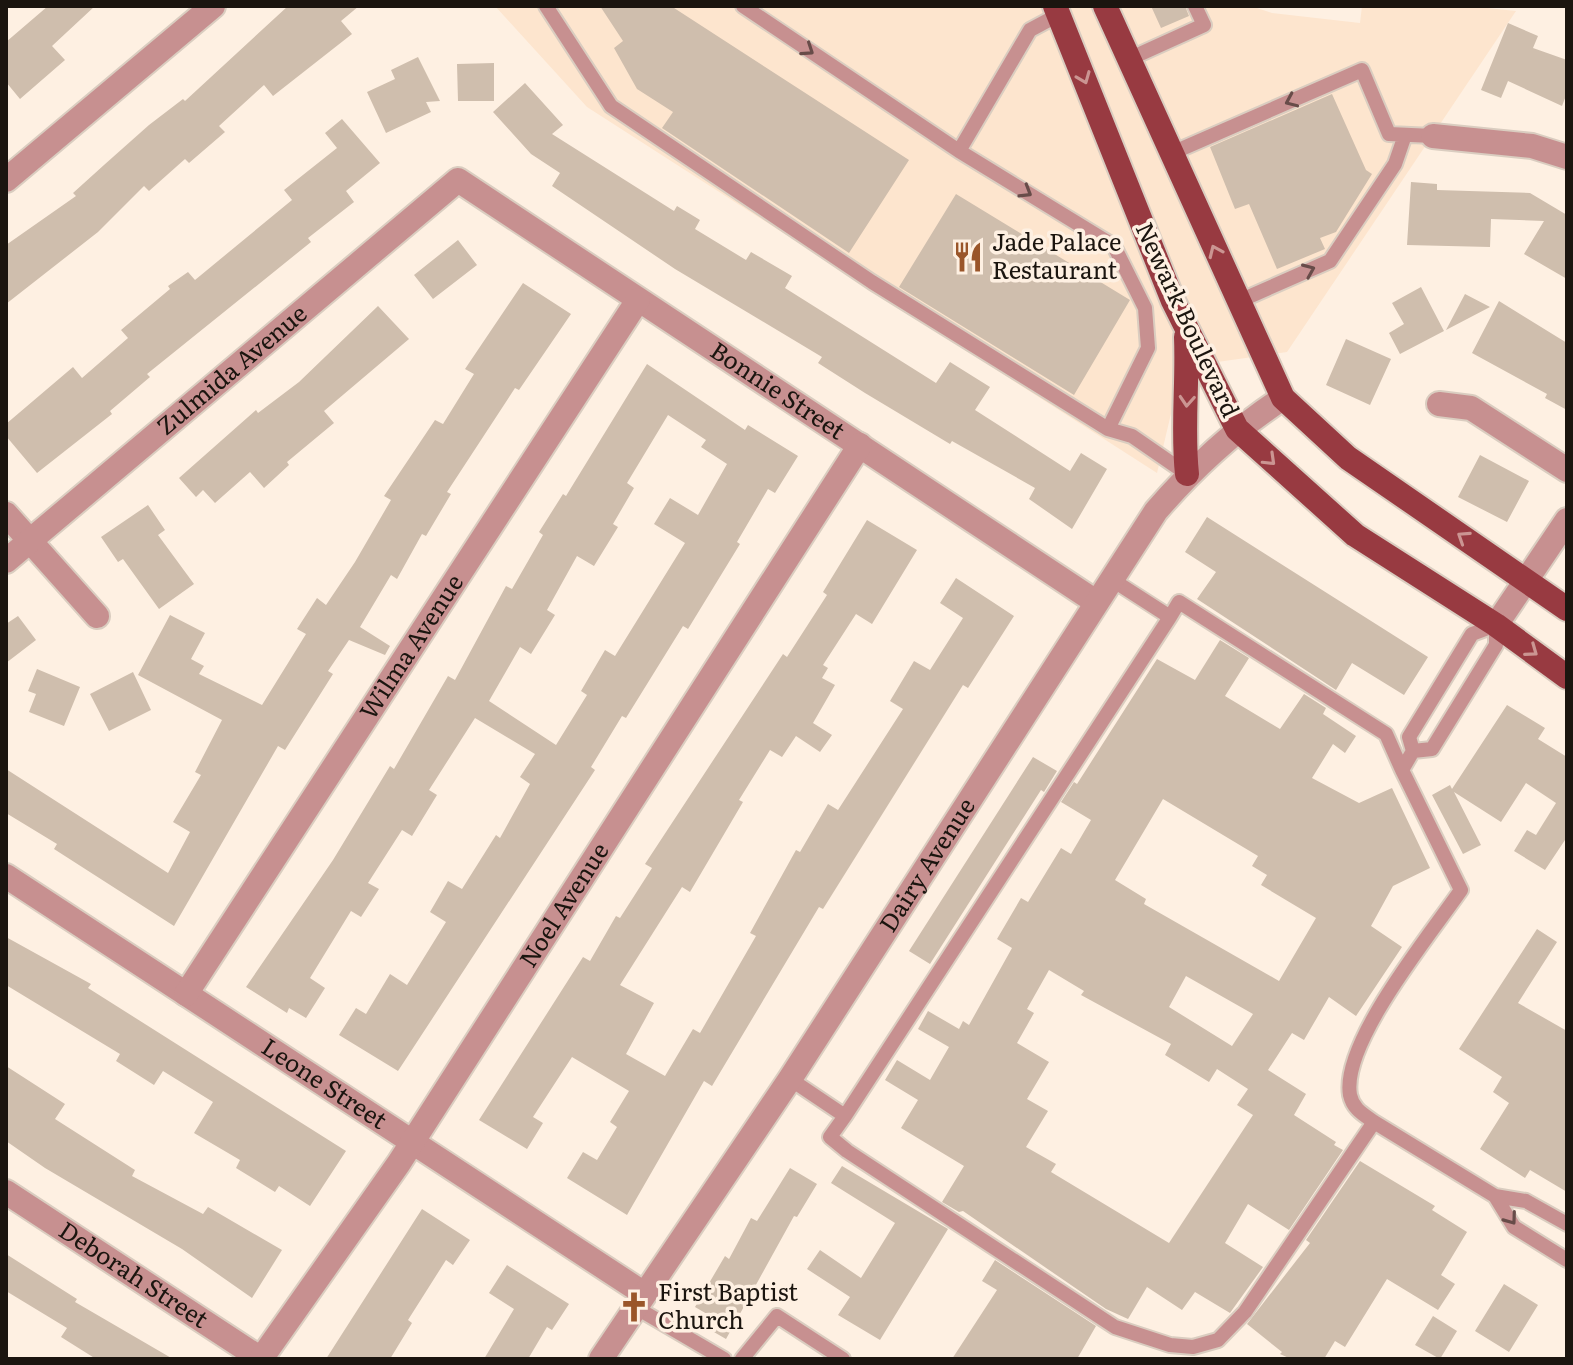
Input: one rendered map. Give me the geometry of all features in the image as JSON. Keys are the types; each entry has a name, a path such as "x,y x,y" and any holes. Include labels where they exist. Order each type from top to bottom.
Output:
{"main road":[{"path":"1105,6 1283,398 1348,458 1567,609"},
{"name":"Newark Boulevard","path":"1056,10 1186,326 1237,429 1355,535 1496,625 1567,677"},
{"path":"1186,326 1188,387 1184,447 1187,474"}],"street":[{"path":"6,180 213,6"},
{"path":"1433,136 1532,146 1567,157"},
{"name":"Bonnie Street","path":"458,180 1096,602"},
{"name":"Zulmida Avenue","path":"6,561 458,180"},
{"name":"Wilma Avenue","path":"186,994 638,300"},
{"name":"Dairy Avenue","path":"601,1359 790,1079 1156,511 1187,474 1237,429 1283,398"},
{"path":"1439,404 1471,408 1567,470"},
{"name":"Noel Avenue","path":"261,1359 412,1141 860,445"},
{"path":"6,514 97,616"},
{"path":"1496,625 1567,520"},
{"name":"Leone Street","path":"6,876 412,1141 639,1300"},
{"name":"Deborah Street","path":"6,1192 261,1359"}],"lane":[{"path":"546,6 611,106 872,282 1108,429 1132,436 1187,474"},
{"path":"743,6 959,151 1114,246 1145,308 1148,348 1108,429"},
{"path":"1129,59 1204,25 1195,6"},
{"path":"959,151 1030,30 1056,10"},
{"path":"1172,153 1362,70 1389,134 1433,136"},
{"path":"1237,302 1330,261 1395,164 1405,135"},
{"path":"1111,579 1170,617"},
{"path":"1374,1122 1245,1312 1218,1340 1193,1347 1170,1345 1115,1327 962,1228 830,1137 1179,602 1386,734 1461,890 1356,1047 1350,1094 1355,1109 1495,1196 1526,1201 1567,1224"},
{"path":"1402,770 1413,751 1409,737 1472,634 1496,625 1496,645 1432,749 1413,751"},
{"path":"790,1079 845,1116"},
{"path":"1495,1196 1514,1227 1567,1260"},
{"path":"639,1300 724,1359"},
{"path":"742,1359 777,1316 843,1359"}],"shaded area":[{"path":"495,6 1251,6 1272,13 1360,23 1362,6 1468,6 1516,11 1287,352 1182,367 1157,473 587,107"}],"building":[{"path":"48,6 95,6 52,46 65,60 20,99 6,82 6,42"},
{"path":"288,6 359,6 341,21 352,34 273,96 264,85 219,126 225,132 189,163 185,159 149,191 144,186 98,232 6,304 6,245 76,196 73,193 104,165 149,125 183,99 185,101"},
{"path":"600,6 671,6 909,160 849,253 662,128 673,112 637,89 614,48 623,41"},
{"path":"1151,6 1185,6 1189,16 1161,28"},
{"path":"1508,23 1538,36 1533,48 1567,60 1567,93 1562,106 1508,81 1501,98 1481,90"},
{"path":"418,57 440,101 426,102 431,112 386,133 367,92 395,79 391,70"},
{"path":"494,63 494,101 458,101 457,64"},
{"path":"525,83 563,125 552,134 674,211 677,206 700,220 695,229 746,260 751,252 792,276 785,288 936,383 950,362 990,387 975,410 1070,471 1081,453 1107,469 1072,529 1029,499 1035,488 952,441 950,444 865,393 818,363 822,357 675,269 552,186 560,173 531,154 493,112"},
{"path":"1332,94 1366,170 1372,174 1336,232 1320,238 1325,249 1277,269 1249,204 1235,209 1210,147"},
{"path":"342,119 380,163 346,191 354,202 308,238 311,242 147,374 150,377 110,411 112,414 37,473 6,436 6,424 73,367 82,378 128,338 121,330 170,289 168,286 188,272 195,280 292,200 284,190 337,148 325,133"},
{"path":"1411,182 1437,184 1437,190 1530,193 1567,215 1567,279 1524,254 1544,221 1491,219 1490,247 1407,245"},
{"path":"956,194 1130,300 1074,395 899,287"},
{"path":"458,240 477,265 433,299 414,275"},
{"path":"523,283 571,314 519,390 515,388 447,492 451,494 426,536 422,534 397,579 391,575 360,627 390,646 385,655 349,640 328,671 333,674 285,750 278,746 174,926 54,849 57,844 6,813 6,769 168,873 190,832 173,822 201,775 195,772 222,720 138,675 170,615 205,633 191,659 204,666 199,674 262,705 306,634 297,629 317,598 326,605 355,562 391,500 384,496 435,420 443,424 474,374 465,369"},
{"path":"1421,287 1444,331 1400,354 1389,333 1404,324 1392,303"},
{"path":"1465,294 1490,307 1446,330"},
{"path":"1499,301 1567,343 1567,410 1545,398 1547,394 1472,353"},
{"path":"378,306 409,339 324,411 334,423 287,462 289,465 264,488 250,472 215,503 203,490 196,497 179,478 256,410 258,413 299,382"},
{"path":"1346,339 1391,359 1370,405 1326,385"},
{"path":"647,364 745,430 748,425 798,456 775,493 768,489 737,542 740,544 688,629 683,626 626,718 622,716 591,767 595,770 398,1071 339,1035 356,1008 366,1014 390,974 407,985 446,922 430,912 448,881 462,889 496,835 500,838 530,784 520,777 535,754 475,718 429,790 437,795 412,836 402,830 368,883 379,889 361,917 351,911 310,978 325,988 306,1018 289,1008 287,1013 246,987 333,860 390,766 394,769 448,676 455,680 506,586 512,589 543,535 539,532 563,494 566,496","holes":["668,415 706,440 701,447 727,464 698,515 670,498 654,524 685,543 615,656 605,650 581,691 587,695 556,745 489,701 520,647 531,654 555,615 547,610 577,556 594,566 618,527 613,524 634,488 627,483"]},
{"path":"1480,455 1529,481 1507,522 1458,497"},
{"path":"148,505 165,530 158,535 194,584 159,609 123,559 118,562 101,537"},
{"path":"1207,517 1428,657 1404,695 1352,663 1336,690 1197,599 1216,572 1185,552"},
{"path":"867,520 917,550 872,624 856,614 823,665 828,668 822,678 835,685 813,723 832,735 820,752 796,736 782,757 770,750 739,800 743,802 690,892 682,887 620,985 654,1003 626,1054 665,1076 693,1029 700,1033 756,936 750,933 796,850 800,852 828,804 838,810 903,709 890,701 914,661 930,670 963,618 940,603 956,578 1014,616 968,688 963,685 823,909 819,907 712,1086 704,1081 627,1215 567,1178 583,1152 597,1160 617,1127 610,1122 629,1091 572,1057 533,1117 543,1123 527,1149 479,1120 583,957 590,961 616,916 620,918 652,868 645,864 783,654 787,657 827,595 823,592"},
{"path":"18,616 36,640 6,663 6,624"},
{"path":"1220,640 1249,658 1225,696 1280,729 1304,694 1326,708 1323,714 1356,736 1345,753 1333,744 1312,778 1359,803 1392,788 1430,868 1393,886 1371,926 1402,947 1356,1016 1329,997 1304,1040 1292,1033 1268,1070 1306,1094 1294,1115 1336,1142 1334,1145 1343,1150 1289,1230 1248,1204 1225,1243 1263,1267 1230,1313 1195,1292 1182,1310 1147,1287 1128,1319 1106,1309 963,1211 959,1212 942,1202 964,1166 901,1128 918,1100 885,1080 897,1060 930,1080 949,1047 918,1029 928,1011 959,1029 963,1021 969,1025 1012,948 997,939 1021,898 1028,902 1061,848 1071,854 1091,820 1061,802 1074,782 1077,784 1157,659 1195,680","holes":["1163,799 1258,856 1252,866 1267,875 1261,885 1316,918 1279,981 1144,904 1146,899 1115,880","1049,970 1084,991 1081,995 1171,1044 1165,1055 1209,1082 1217,1069 1248,1089 1237,1105 1253,1115 1169,1243 1051,1172 1056,1164 1026,1147 1048,1111 1027,1099 1049,1062 1017,1043 1034,1013 1027,1009","1186,976 1253,1014 1232,1046 1169,1007"]},
{"path":"37,669 80,687 64,726 29,712 36,694 28,691"},
{"path":"133,672 151,710 109,731 90,694"},
{"path":"1507,705 1545,728 1538,739 1567,757 1567,837 1545,870 1514,851 1527,830 1536,835 1556,803 1526,783 1501,822 1454,792 1481,845 1463,854 1432,795 1450,785 1452,789"},
{"path":"1033,757 1057,771 1044,792 1041,790 930,964 909,951"},
{"path":"1537,929 1557,942 1518,1003 1567,1031 1567,1192 1530,1170 1525,1178 1480,1149 1509,1103 1493,1092 1502,1077 1459,1049"},
{"path":"6,937 91,984 88,988 346,1151 310,1206 279,1186 275,1192 236,1168 240,1160 194,1133 213,1102 163,1071 154,1085 116,1061 120,1054 6,985"},
{"path":"6,1066 65,1104 55,1119 135,1170 132,1176 203,1214 208,1207 282,1250 252,1298 182,1249 45,1168 6,1141"},
{"path":"1360,1161 1435,1206 1432,1210 1467,1232 1441,1275 1455,1284 1438,1310 1387,1279 1345,1347 1335,1341 1324,1359 1291,1359 1280,1354 1282,1352 1247,1324 1310,1243 1306,1240"},
{"path":"842,1166 948,1229 880,1340 838,1315 850,1297 807,1269 820,1250 861,1278 895,1223 831,1183"},
{"path":"790,1168 817,1184 797,1217 794,1216 726,1339 700,1324 707,1314 695,1307 725,1256 729,1259 751,1218 757,1221"},
{"path":"422,1209 470,1240 453,1265 446,1260 408,1320 412,1323 390,1359 326,1359"},
{"path":"6,1254 77,1299 75,1302 173,1359 96,1359 61,1337 67,1328 6,1291"},
{"path":"995,1260 1096,1326 1077,1359 952,1359 997,1290 982,1281"},
{"path":"507,1265 569,1304 552,1330 547,1327 528,1359 484,1359 514,1309 489,1293"},
{"path":"1504,1284 1538,1305 1509,1352 1475,1331"},
{"path":"1433,1316 1457,1331 1440,1359 1415,1345"}],"place":[{"name":"Jade Palace Restaurant","path":"968,257"},
{"name":"First Baptist Church","path":"634,1307"}]}
